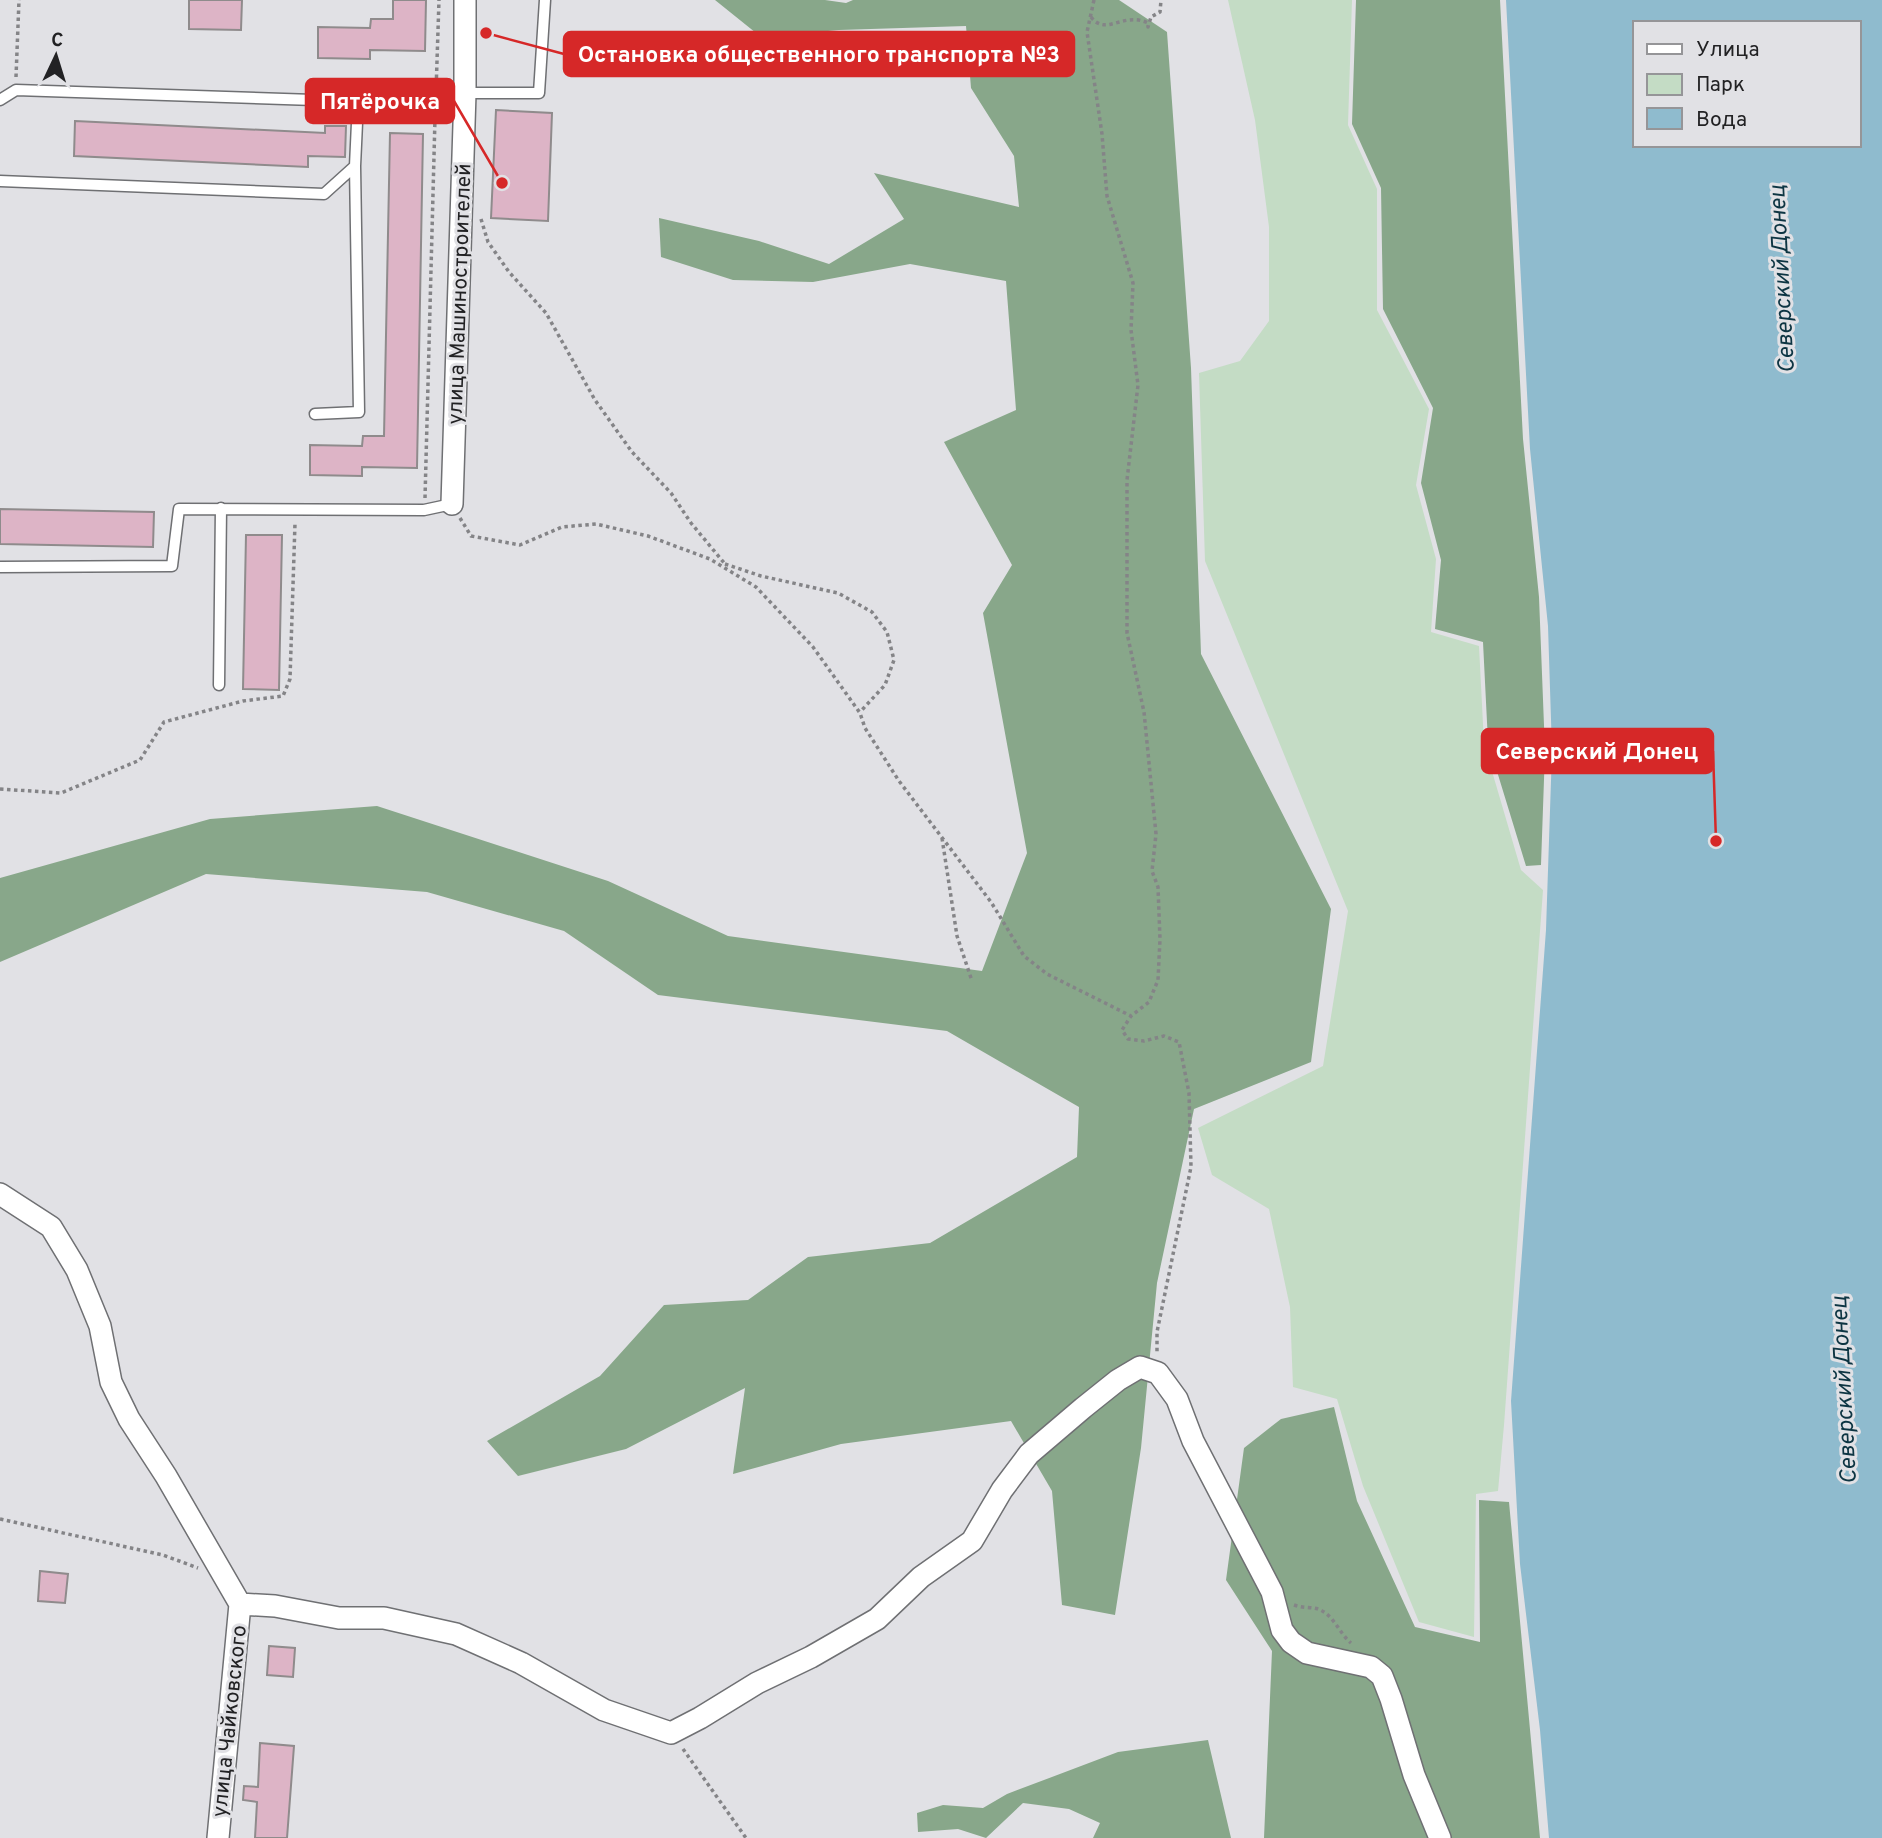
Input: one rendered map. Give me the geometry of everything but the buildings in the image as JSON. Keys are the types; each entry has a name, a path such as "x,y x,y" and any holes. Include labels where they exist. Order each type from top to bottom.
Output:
{"street":[{"name":"улица Машиностроителей","path":"452,504 465,99 465,0"},
{"path":"0,1194 51,1227 78,1270 100,1326 111,1382 129,1419 166,1476 240,1604 275,1606 339,1618 384,1618 456,1634 521,1663 604,1710 671,1733 757,1683 811,1657 877,1619 922,1577 972,1541 1002,1490 1029,1454 1118,1380 1140,1367 1158,1373 1177,1399 1192,1441 1272,1592 1282,1630 1291,1642 1307,1653 1371,1667 1382,1676 1414,1775 1440,1838"},
{"name":"улица Чайковского","path":"218,1838 240,1604"}],"lane":[{"path":"0,100 16,90 436,104 539,93 545,0"},
{"path":"315,414 359,412 355,166 358,101"},
{"path":"0,181 324,194 355,166"},
{"path":"1,567 172,566 179,509 424,510 452,504"},
{"path":"219,685 221,508"}],"path":[{"path":"16,90 19,0"},
{"path":"424,510 439,0"},
{"path":"1094,0 1087,32 1102,134 1107,196 1133,282 1130,330 1138,385 1127,480 1127,633 1144,712 1156,834 1152,871 1158,887 1160,939 1158,980 1149,1002 1131,1016 1122,1030 1128,1040 1144,1041 1164,1036 1179,1042 1189,1093 1191,1167 1157,1332 1158,1373"},
{"path":"1091,17 1104,26 1135,18 1148,23 1148,27 1151,18 1160,12 1161,0"},
{"path":"479,211 488,242 509,272 546,313 595,400 632,452 671,494 725,564"},
{"path":"452,504 471,536 520,545 562,527 596,524 649,537 761,576 838,593 872,612 887,632 894,660 885,685 860,713"},
{"path":"0,789 61,793 140,760 164,722 243,701 283,696 290,679 296,509"},
{"path":"710,559 756,587 813,647 860,713 865,729 899,781 991,902 1024,956 1047,974 1131,1016"},
{"path":"942,836 957,936 972,981"},
{"path":"0,1519 163,1555 226,1579"},
{"path":"1272,1592 1283,1602 1317,1609 1329,1615 1342,1635 1359,1649"},
{"path":"671,1733 746,1838"}],"green space":[{"path":"715,0 825,0 846,3 853,0 1119,0 1167,32 1191,368 1201,654 1331,909 1311,1062 1194,1109 1157,1283 1141,1448 1115,1615 1062,1605 1052,1491 1011,1421 841,1444 733,1474 745,1388 626,1449 518,1476 487,1441 600,1376 664,1305 748,1300 808,1257 930,1243 1077,1157 1079,1107 947,1031 658,995 564,931 427,892 206,874 0,962 0,878 210,819 377,806 608,881 728,936 982,971 1027,853 983,613 1012,565 944,442 1016,410 1006,281 910,264 813,282 733,280 661,257 659,218 759,241 829,264 904,219 874,173 1019,207 1014,156 971,88 966,26 839,30 761,37"},
{"path":"1228,0 1352,0 1348,125 1377,189 1377,310 1429,409 1416,485 1436,559 1431,632 1479,646 1484,744 1521,870 1543,890 1498,1491 1476,1494 1474,1637 1419,1622 1363,1486 1337,1399 1293,1387 1290,1307 1269,1209 1212,1175 1198,1128 1323,1066 1348,911 1205,561 1199,373 1240,361 1269,321 1269,227 1255,120"},
{"path":"1356,0 1500,0 1523,439 1539,597 1545,751 1541,865 1526,866 1488,742 1483,642 1435,629 1441,560 1421,483 1433,408 1383,309 1381,188 1352,124"},
{"path":"1334,1407 1357,1501 1415,1627 1480,1642 1479,1500 1509,1502 1540,1838 1264,1838 1272,1651 1226,1580 1244,1448 1281,1419"},
{"path":"1208,1740 1231,1838 1093,1838 1100,1823 1069,1809 1023,1803 986,1838 958,1829 918,1832 917,1813 943,1805 983,1808 1007,1794 1118,1752"}],"water":[{"name":"Северский Донец","path":"1506,0 1882,0 1882,1838 1549,1838 1540,1730 1520,1564 1511,1401 1546,930 1552,751 1548,626 1530,449"}],"place":[{"name":"Остановка общественного транспорта №3","path":"486,33"},
{"name":"Пятёрочка","path":"502,183"},
{"name":"Северский Донец","path":"1716,841"}]}
